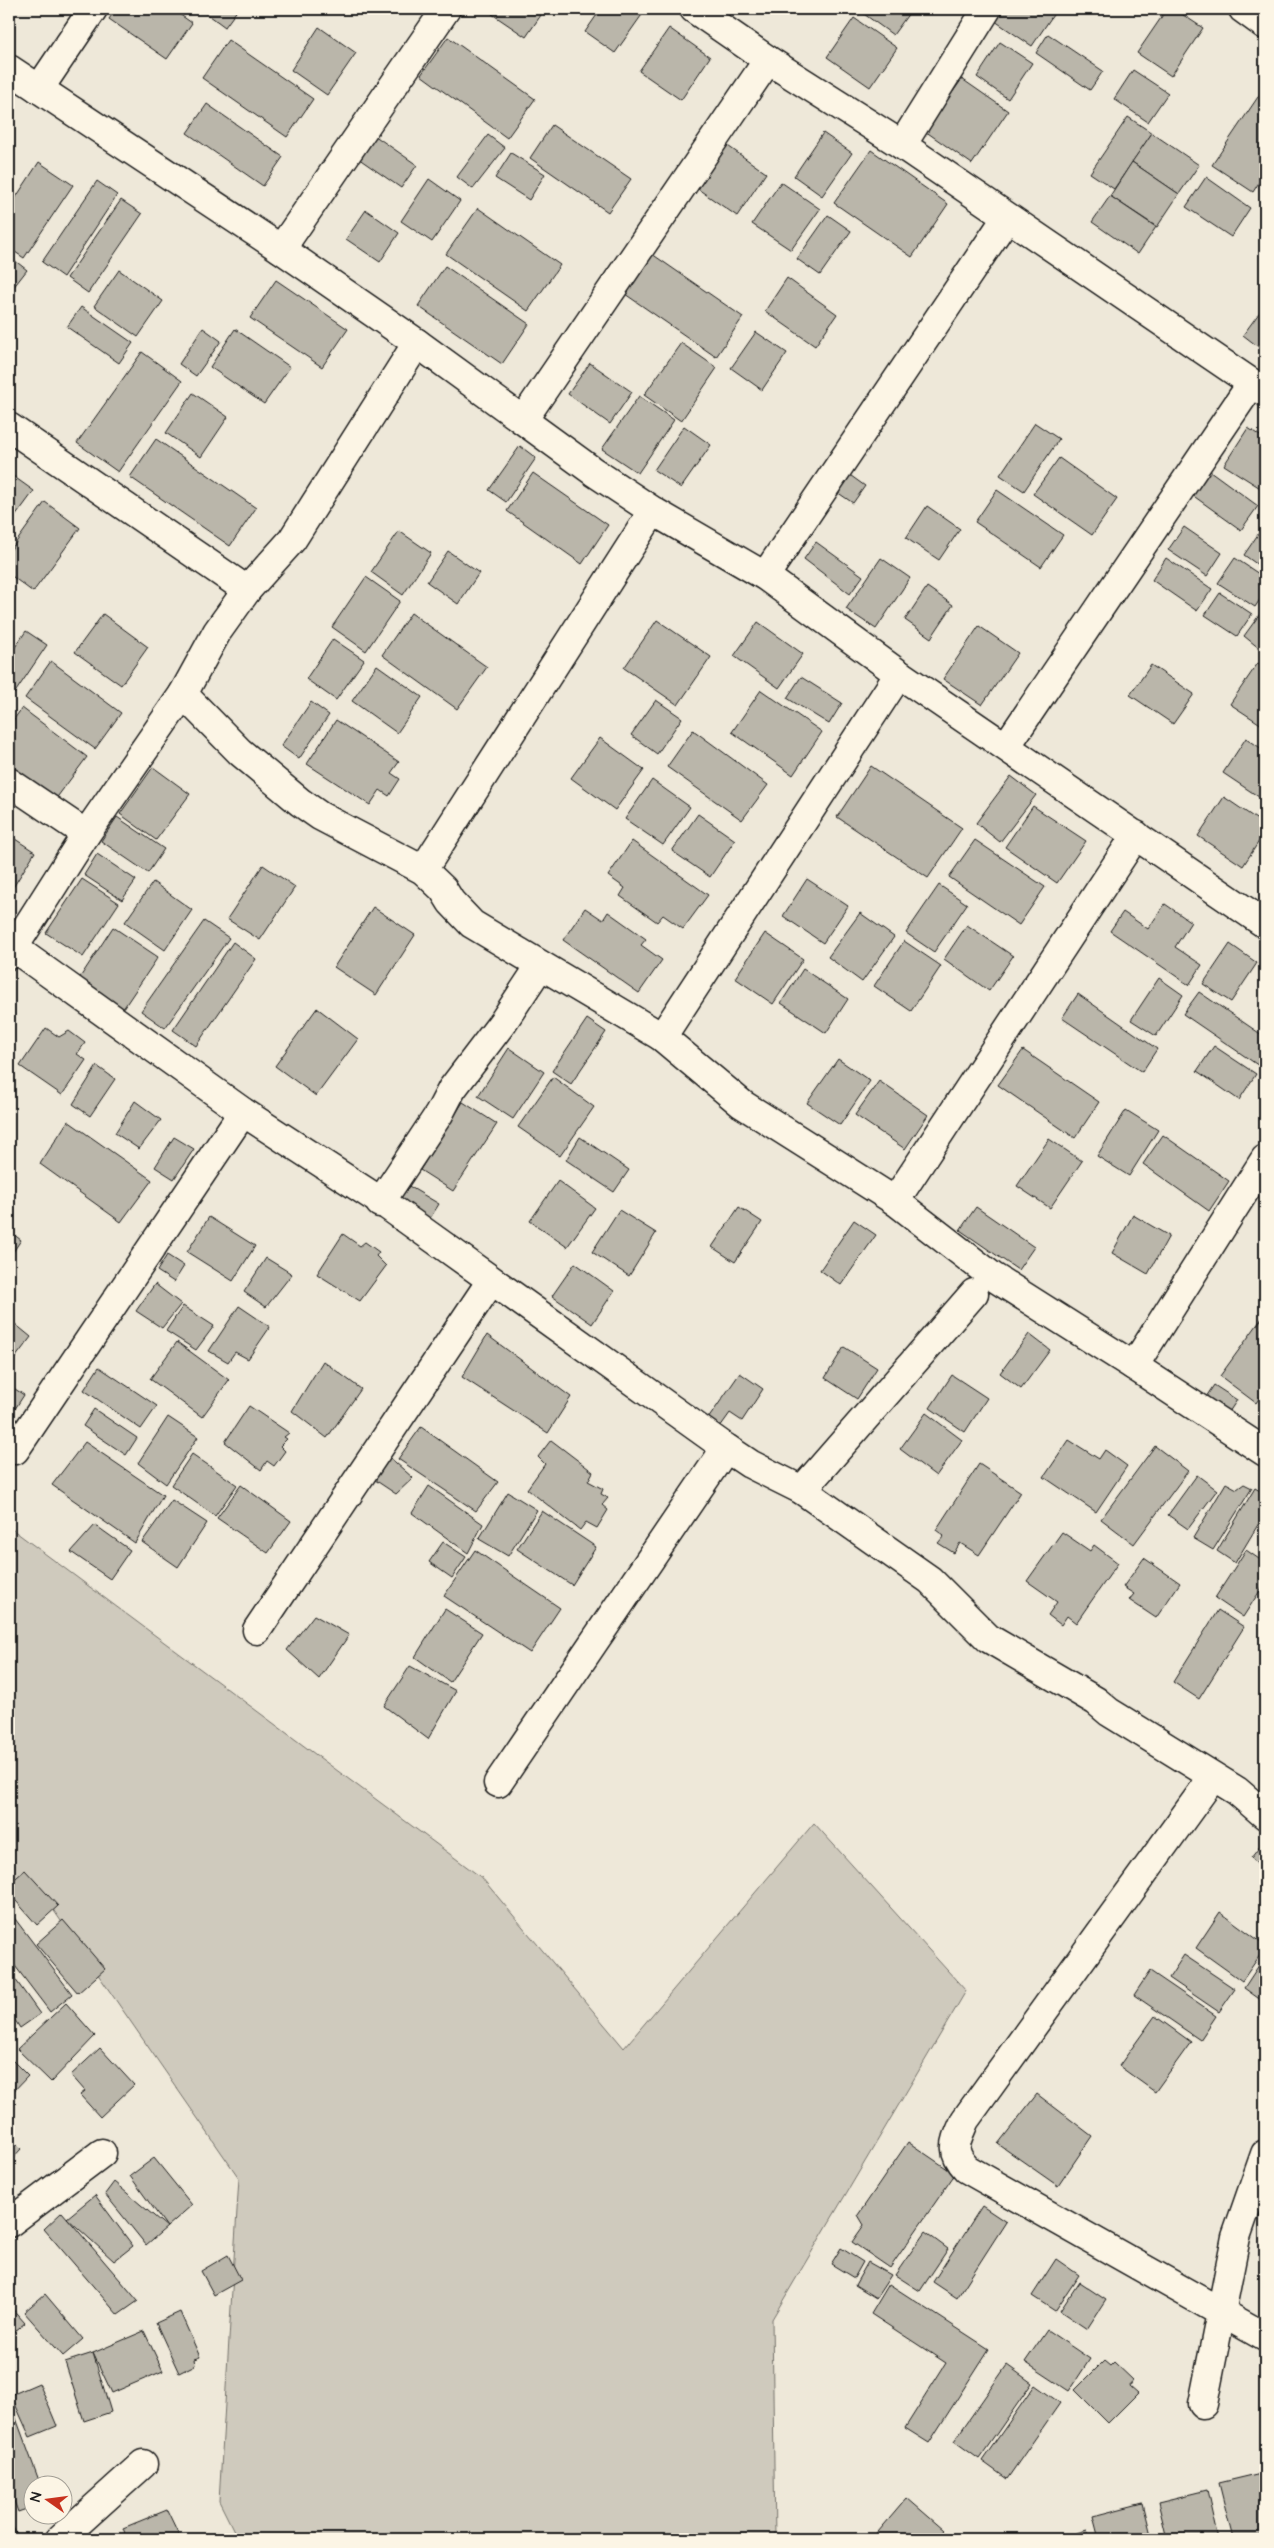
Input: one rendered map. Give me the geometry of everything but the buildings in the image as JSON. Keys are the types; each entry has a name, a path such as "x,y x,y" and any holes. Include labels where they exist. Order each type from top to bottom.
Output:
{"street":[{"path":"39,89 93,9"},
{"path":"281,249 446,9"},
{"path":"694,9 768,60 902,145 1259,387 1007,745"},
{"path":"902,145 986,9"},
{"path":"1243,9 1265,25"},
{"path":"523,420 768,60"},
{"path":"9,69 281,249 417,343 594,472 654,511 765,576 899,674 1007,745 1136,835 1261,912"},
{"path":"765,576 1007,217"},
{"path":"417,343 292,540 247,590 217,632 183,694 86,834 12,951 243,1112 380,1203 726,1448 750,1464 802,1490 930,1580 988,1638 1096,1701 1252,1802 1265,1815"},
{"path":"9,427 247,590"},
{"path":"423,870 654,511"},
{"path":"662,1037 899,674"},
{"path":"183,694 240,752 300,802 320,816 423,870 442,889 450,902 472,924 662,1037 742,1104 895,1201 992,1276 1265,1452"},
{"path":"9,782 86,834"},
{"path":"895,1201 1136,835"},
{"path":"380,1203 439,1114 452,1089 503,1022 540,966"},
{"path":"15,1450 243,1112"},
{"path":"1134,1366 1265,1158"},
{"path":"257,1630 491,1281"},
{"path":"802,1490 974,1293"},
{"path":"498,1783 726,1448"},
{"path":"1213,1777 965,2120 954,2147 958,2160 967,2169 1265,2337"},
{"path":"9,2223 102,2153"},
{"path":"1203,2404 1236,2237 1265,2154"},
{"path":"60,2539 142,2464"}],"shaded area":[{"path":"9,1527 482,1878 624,2048 814,1823 966,1991 772,2319 775,2539 238,2539 219,2501 239,2178 43,1895 9,1882"}]}
